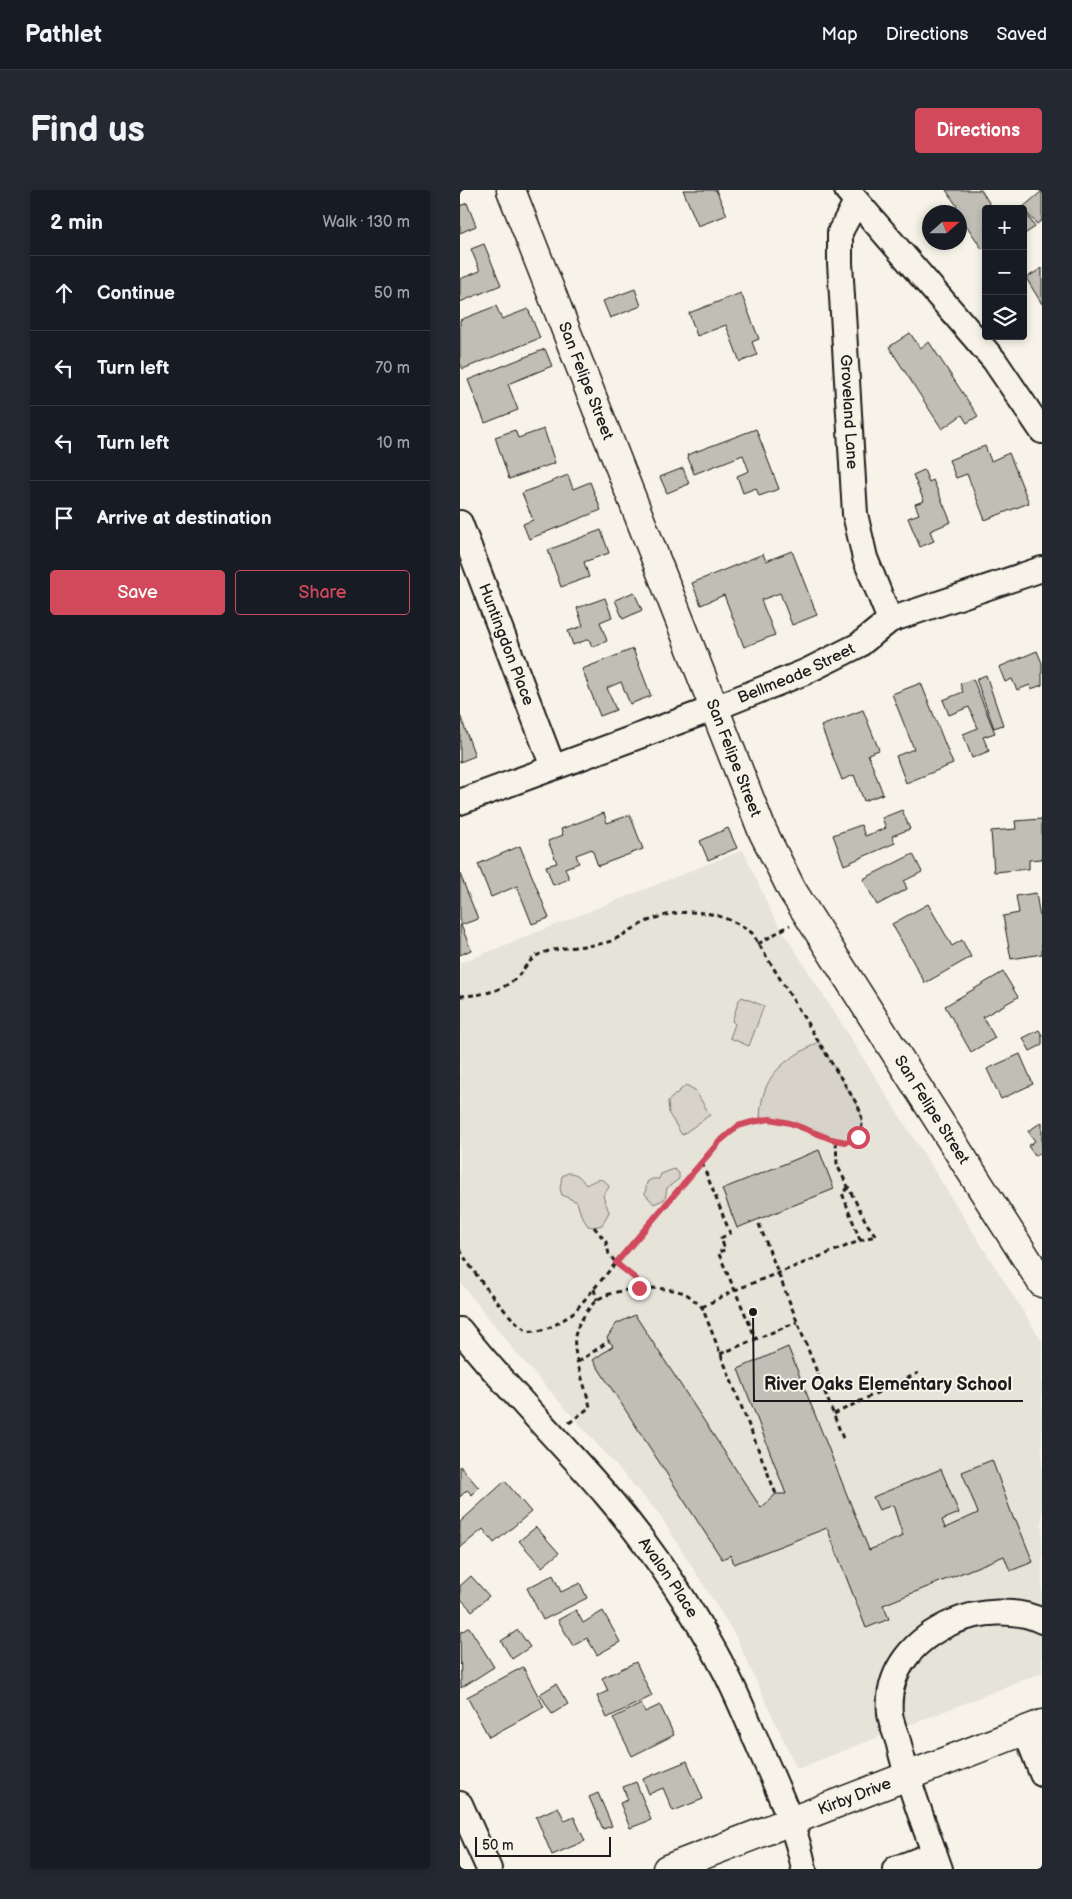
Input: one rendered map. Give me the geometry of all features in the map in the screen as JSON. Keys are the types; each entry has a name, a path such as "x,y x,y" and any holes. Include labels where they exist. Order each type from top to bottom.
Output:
{"main road":[{"name":"San Felipe Street","path":"511,190 762,830 792,890 1042,1283"},
{"name":"Kirby Drive","path":"667,1869 1034,1727"}],"street":[{"path":"852,196 994,360 1042,431"},
{"name":"Groveland Lane","path":"852,196 840,232 840,264 855,514 865,558 890,620"},
{"name":"Huntingdon Place","path":"460,523 553,767"},
{"name":"Bellmeade Street","path":"460,802 715,708 805,672 859,645 890,620 1042,569"},
{"name":"Avalon Place","path":"460,1330 484,1360 608,1498 651,1552 692,1614 726,1673 790,1820 804,1869"},
{"path":"895,1869 937,1861 907,1776 890,1714 891,1692 900,1666 913,1648 935,1630 958,1620 1012,1612 1042,1621"},
{"path":"1034,1727 1042,1774"},
{"path":"460,1804 489,1869"}],"path":[{"path":"460,996 500,990 517,977 529,962 541,954 609,941 649,921 677,912 714,914 737,922 752,933 858,1106 863,1128 858,1137 846,1142 790,1123 770,1119 738,1126 719,1142 575,1311 560,1322 542,1329 531,1331 521,1327 497,1301 466,1261 460,1250"},
{"path":"758,944 771,936"},
{"path":"702,1307 735,1290 860,1240 876,1236 867,1224 837,1166 836,1140"},
{"path":"702,1163 730,1233 720,1238 725,1250 718,1252 756,1339"},
{"path":"848,1188 842,1193 860,1240"},
{"path":"759,1224 844,1441"},
{"path":"594,1227 606,1242 609,1254 616,1263 636,1279 639,1288"},
{"path":"583,1411 590,1407 575,1351 576,1332 586,1313 597,1300 639,1288 684,1293 702,1307 776,1494"},
{"path":"594,1289 597,1300"},
{"path":"720,1354 797,1322"},
{"path":"578,1362 609,1341"},
{"path":"834,1414 918,1373"}],"shaded area":[{"path":"743,850 772,914 1042,1341 1042,1673 797,1769 735,1635 659,1514 518,1355 460,1282 460,963"},
{"path":"742,997 764,1006 749,1046 730,1038 735,1024 732,1021 739,1000"},
{"path":"819,1042 861,1114 862,1125 858,1137 846,1142 831,1139 790,1123 770,1119 760,1120 764,1091 776,1071 794,1056"},
{"path":"686,1085 695,1090 710,1115 682,1135 669,1114 668,1101"},
{"path":"674,1169 679,1173 679,1179 667,1188 665,1199 654,1204 645,1194 647,1182 652,1179 659,1179 661,1174"},
{"path":"568,1173 577,1175 586,1185 599,1180 607,1183 609,1187 603,1196 609,1212 602,1225 588,1226 581,1215 577,1202 562,1195 560,1189 562,1176"}],"building":[{"path":"683,190 716,190 727,215 698,226"},
{"path":"946,190 981,190 990,205 982,205 982,249 967,226 967,205 956,205"},
{"path":"1042,191 1042,220 1037,224 1027,213 1026,205"},
{"path":"467,203 476,226 460,233 460,206"},
{"path":"1027,215 1035,227 1027,232"},
{"path":"484,244 501,285 460,302 460,279 480,271 471,249"},
{"path":"1042,268 1042,304 1027,280 1027,277"},
{"path":"635,289 641,306 610,318 603,301"},
{"path":"741,293 759,339 752,342 757,355 740,362 726,325 697,336 689,313"},
{"path":"496,306 502,319 528,309 540,338 463,369 460,363 460,320"},
{"path":"910,333 920,348 929,342 978,416 967,423 962,415 942,429 889,347"},
{"path":"545,349 552,366 508,384 518,410 485,423 468,380"},
{"path":"544,429 555,463 509,479 495,437 515,430 518,438"},
{"path":"756,429 779,489 759,496 756,488 743,493 737,476 749,471 743,455 694,474 687,455"},
{"path":"985,446 991,461 1009,453 1029,503 985,520 967,474 956,478 949,460"},
{"path":"683,468 689,484 667,493 660,477"},
{"path":"924,470 929,482 933,480 951,522 930,531 934,541 920,547 908,518 919,514 915,504 924,501 913,475"},
{"path":"568,475 573,489 590,482 601,510 529,539 523,524 533,520 522,493"},
{"path":"601,530 609,553 584,562 589,577 561,587 548,550"},
{"path":"792,551 817,615 792,625 780,593 761,600 775,635 744,647 724,595 701,605 692,583 763,554 766,561"},
{"path":"634,592 642,610 623,619 615,600"},
{"path":"605,598 612,617 600,622 607,641 592,647 589,639 573,645 568,631 583,626 577,608"},
{"path":"633,649 651,696 630,704 621,682 607,688 616,710 600,716 582,669"},
{"path":"1037,651 1042,663 1042,685 1031,689 1030,685 1017,690 1012,679 1005,682 999,667"},
{"path":"986,675 1003,725 994,728 976,679"},
{"path":"973,679 995,733 983,737 989,751 972,758 963,734 978,728 969,707 949,715 943,700 963,692 960,684"},
{"path":"921,683 953,764 906,783 896,756 914,749 892,694"},
{"path":"863,710 879,750 868,754 883,794 864,801 854,775 842,780 821,726"},
{"path":"460,715 475,756 460,762"},
{"path":"902,810 910,829 892,836 895,843 844,865 833,835 861,825 865,836 886,828 882,818"},
{"path":"604,813 607,823 630,815 643,849 598,866 592,849 576,855 579,863 565,868 569,879 553,885 546,866 557,863 548,841 563,835 561,829"},
{"path":"1042,819 1042,859 1029,860 1029,869 994,872 991,831 1016,829 1015,821"},
{"path":"728,828 737,848 708,860 700,841"},
{"path":"520,846 549,918 532,924 517,886 491,897 478,864"},
{"path":"913,854 922,872 904,881 907,889 877,905 863,879"},
{"path":"460,874 478,919 461,925 471,950 460,955"},
{"path":"1036,893 1040,918 1042,918 1042,954 1011,959 1003,916 1019,913 1016,896"},
{"path":"928,904 952,946 962,940 971,957 925,983 892,924"},
{"path":"1003,972 1018,997 983,1017 995,1038 971,1052 945,1006"},
{"path":"1039,1030 1042,1035 1042,1045 1030,1051 1023,1038"},
{"path":"1020,1054 1033,1084 1001,1099 987,1069"},
{"path":"1042,1122 1042,1152 1035,1156 1028,1146 1035,1141 1028,1131"},
{"path":"819,1150 834,1189 737,1228 722,1189"},
{"path":"635,1315 761,1508 776,1494 786,1494 738,1369 788,1347 869,1550 903,1536 893,1505 879,1510 873,1497 941,1469 959,1513 942,1520 945,1528 978,1513 962,1472 992,1460 1014,1520 1016,1520 1033,1562 1010,1571 1004,1556 883,1605 889,1619 866,1628 827,1528 734,1564 731,1555 722,1559 593,1360 613,1346 607,1338 616,1324"},
{"path":"460,1466 479,1488 472,1495 467,1490 460,1497"},
{"path":"505,1481 531,1512 494,1543 483,1529 460,1548 460,1522"},
{"path":"536,1527 559,1553 542,1567 519,1541"},
{"path":"553,1575 561,1592 580,1583 587,1598 543,1620 527,1588"},
{"path":"471,1576 489,1596 472,1611 460,1598 460,1586"},
{"path":"576,1610 583,1623 603,1611 620,1642 597,1655 587,1638 573,1646 558,1620"},
{"path":"469,1627 494,1667 461,1688 460,1633"},
{"path":"518,1630 530,1647 512,1659 501,1641"},
{"path":"636,1662 652,1696 607,1718 597,1696 608,1691 602,1678"},
{"path":"523,1667 544,1707 489,1737 467,1697"},
{"path":"556,1684 568,1704 552,1714 540,1694"},
{"path":"641,1704 645,1712 660,1705 674,1735 632,1756 613,1718"},
{"path":"687,1761 703,1799 673,1811 663,1788 649,1794 643,1779"},
{"path":"636,1782 651,1820 630,1828 620,1803 628,1800 623,1787"},
{"path":"598,1793 612,1826 603,1829 589,1797"},
{"path":"558,1807 565,1821 574,1817 585,1841 552,1855 536,1817"}],"place":[{"name":"River Oaks Elementary School","path":"753,1312"}],"route":[{"path":"639,1288 636,1279 616,1263 719,1142 738,1126 770,1119 790,1123 831,1139 846,1142 858,1137"}]}
